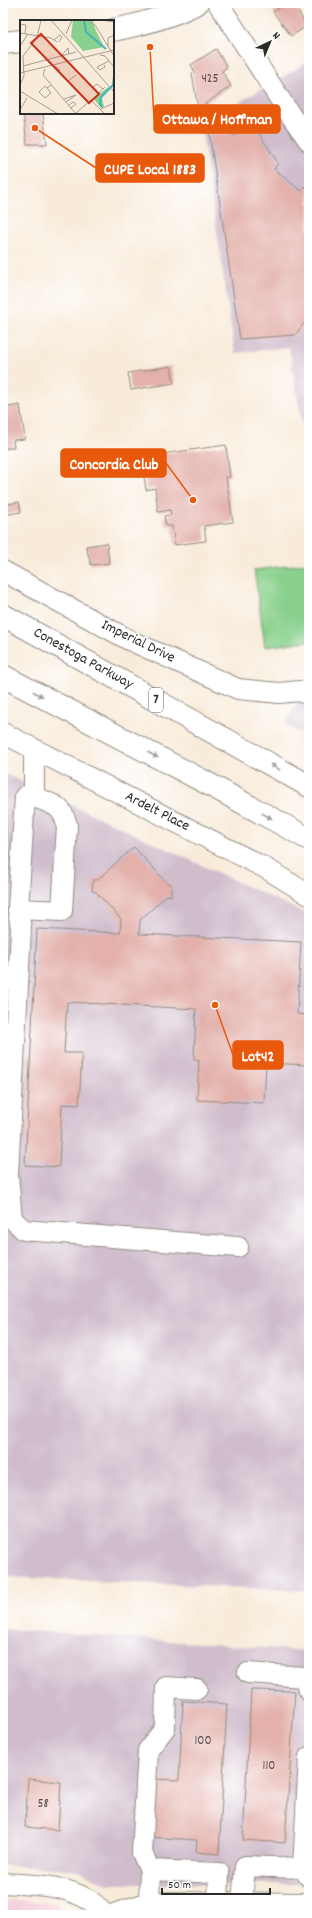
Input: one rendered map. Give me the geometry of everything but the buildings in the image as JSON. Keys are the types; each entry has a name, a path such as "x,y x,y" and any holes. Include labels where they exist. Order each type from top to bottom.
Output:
{"main road":[{"path":"114,30 148,23 177,13 197,3"},
{"path":"3,43 20,41"},
{"name":"Conestoga Parkway","path":"3,615 309,786"},
{"path":"3,676 205,782 309,839"}],"street":[{"path":"218,3 289,113 309,141"},
{"name":"Imperial Drive","path":"3,571 129,640 238,689 279,693 300,691 309,694"},
{"name":"Ardelt Place","path":"3,733 267,869 309,895"},
{"path":"34,749 34,797"},
{"path":"18,909 62,911 67,825 64,814 56,806 34,797 25,796 18,909 21,929 8,1175 12,1219 24,1230 63,1235 238,1247"},
{"path":"248,1673 304,1677 309,1691"},
{"path":"149,1902 150,1870 142,1853 148,1750 165,1728 166,1687 197,1689"},
{"path":"242,1903 245,1866 306,1872 309,1757"},
{"path":"150,1870 219,1873 218,1903"},
{"path":"3,1883 52,1886 68,1890 90,1900 105,1915"},
{"path":"111,1915 149,1902 309,1903"}],"shaded area":[{"path":"309,61 309,465 289,347 235,353 201,125"},
{"path":"309,685 309,737 284,725"},
{"path":"3,773 309,915 309,1591 3,1577"},
{"path":"3,1629 309,1651 309,1915 307,1915 308,1884 107,1884 78,1870 3,1865"},
{"path":"3,1900 56,1903 74,1915 3,1915"}],"green space":[{"path":"309,563 309,641 265,647 254,570"}],"place":[{"name":"Ottawa / Hoffman","path":"150,47"},
{"name":"CUPE Local 1883","path":"35,128"},
{"name":"Concordia Club","path":"193,500"},
{"name":"Lot42","path":"215,1005"}]}
